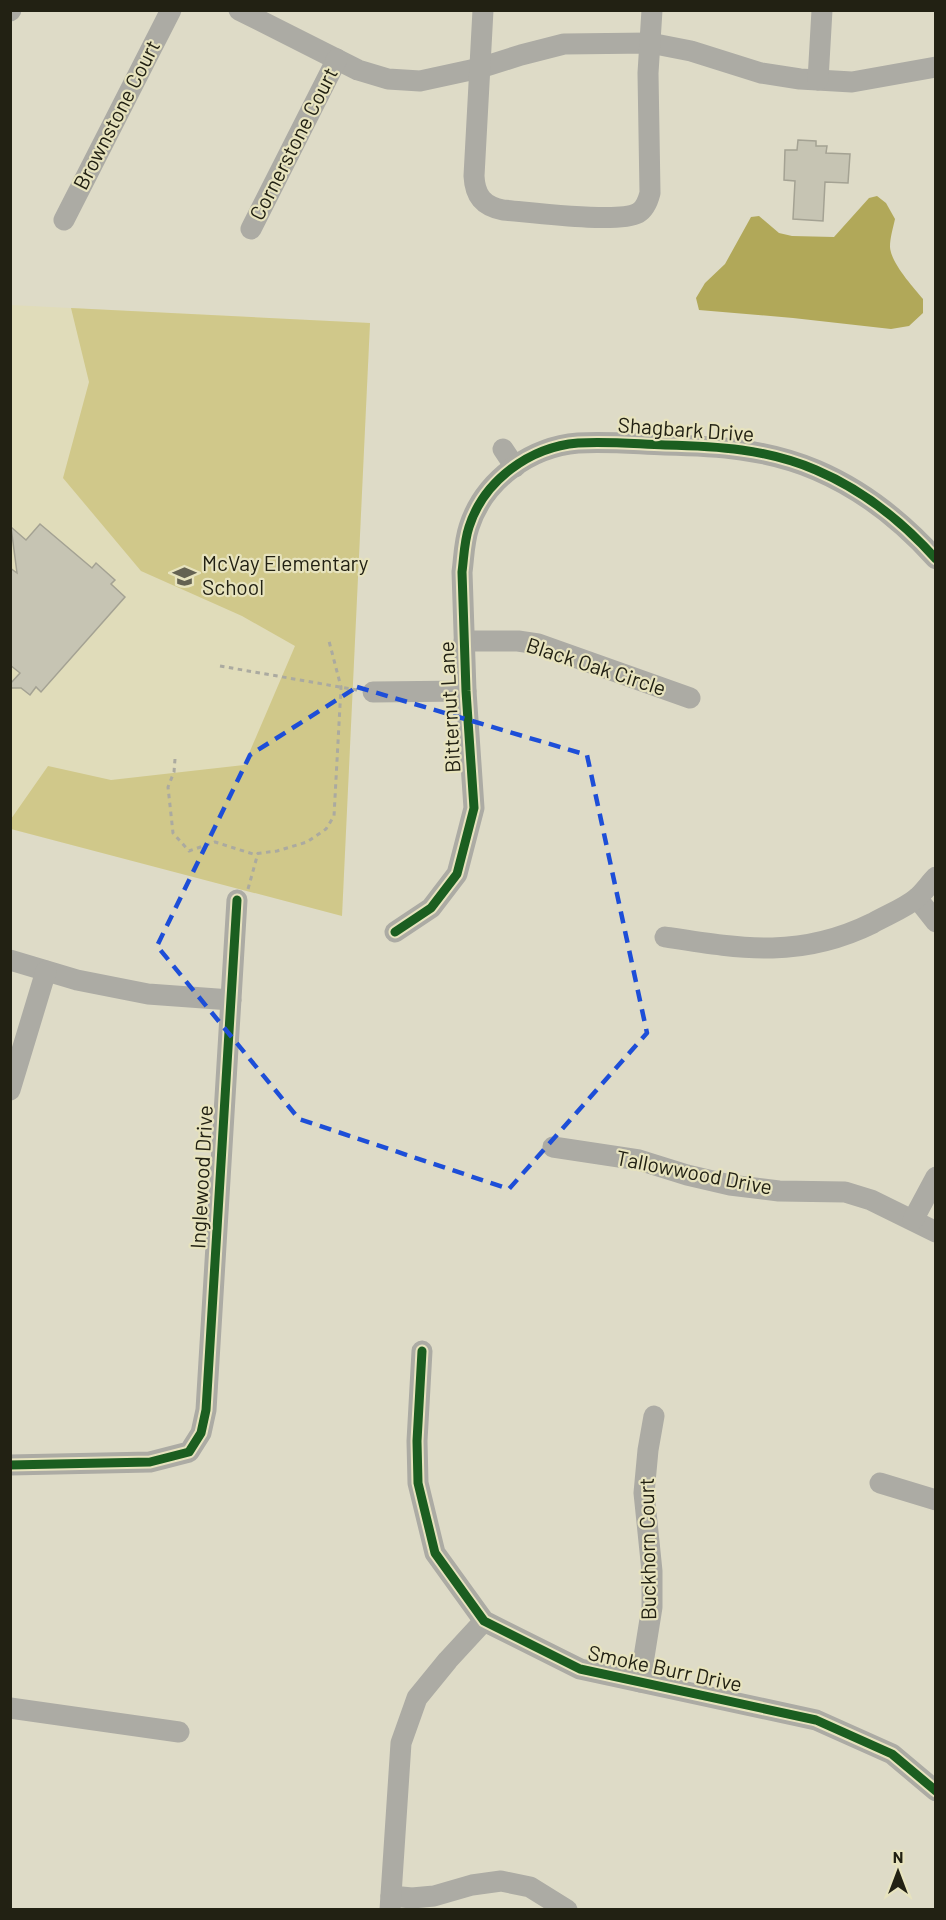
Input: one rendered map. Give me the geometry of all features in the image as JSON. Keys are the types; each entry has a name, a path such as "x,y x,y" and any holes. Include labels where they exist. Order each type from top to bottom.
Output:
{"street":[{"name":"Brownstone Court","path":"64,220 171,10"},
{"path":"239,10 358,70 388,79 420,81 480,68 521,54 564,44 650,43 691,51 761,74 818,80 852,81 936,68"},
{"path":"483,10 474,176 474,189 480,200 490,207 502,210 558,215 629,216 639,212 647,204 650,194 648,73 652,10"},
{"path":"818,80 822,10"},
{"name":"Cornerstone Court","path":"251,229 337,59"},
{"name":"Shagbark Drive","path":"515,467 543,452 577,443 724,447 759,453 800,464 842,482 870,499 896,519 936,559"},
{"path":"503,449 515,467"},
{"name":"Bitternut Lane","path":"395,933 431,908 457,874 474,808 466,691 462,572 466,539 483,499 515,467"},
{"name":"Black Oak Circle","path":"464,641 518,641 538,644 690,698"},
{"path":"373,692 466,691"},
{"path":"665,937 735,948 779,949 823,943 849,934 917,898 936,877"},
{"path":"917,898 936,921"},
{"name":"Inglewood Drive","path":"10,1465 150,1462 189,1452 201,1433 206,1410 237,900"},
{"path":"10,960 77,980 148,993 231,1000"},
{"path":"10,1090 46,971"},
{"name":"Tallowwood Drive","path":"553,1147 639,1160 730,1185 779,1191 845,1191 871,1200 936,1232"},
{"path":"913,1220 936,1177"},
{"name":"Smoke Burr Drive","path":"422,1351 417,1441 418,1483 435,1553 484,1621 580,1670 816,1720 892,1754 936,1791"},
{"name":"Buckhorn Court","path":"640,1682 652,1607 652,1571 644,1493 654,1416"},
{"path":"880,1483 936,1500"},
{"path":"484,1621 417,1698 401,1743 391,1903 501,1881 530,1887 567,1910"},
{"path":"10,1708 179,1732"}],"path":[{"path":"175,759 174,772 168,787 173,833 189,851 215,842 253,854 277,851 307,842 326,829 334,816 341,687 329,641"},
{"path":"220,666 373,692"},
{"path":"237,900 247,892 258,853"}],"highlighted area":[{"path":"357,687 587,755 647,1033 509,1189 299,1119 157,946 250,755"}],"shaded area":[{"path":"877,196 886,203 895,219 890,247 894,260 923,299 923,313 909,326 891,329 699,310 696,298 705,283 725,264 751,217 759,216 779,233 792,236 834,237 869,198"},
{"name":"McVay Elementary School","path":"10,305 370,323 342,916 11,829"},
{"name":"McVay Elementary School","path":"71,308 370,323 342,916 11,829 11,819 48,766 111,780 244,765 295,646 242,616 141,571 63,478 89,382"}],"building":[{"path":"798,140 816,141 816,146 827,146 826,153 850,154 848,183 825,182 823,221 793,219 795,181 784,180 785,150 797,150"},
{"path":"40,524 92,568 96,563 115,580 111,584 125,597 41,692 36,687 30,695 21,688 10,688 10,684 20,673 10,665 10,568 17,573 11,527 26,540"}],"cycle path":[{"path":"395,932 431,908 457,874 474,808 466,691 462,572 464,550 469,527 476,510 497,481 511,469 543,451 578,443 704,446 779,457 816,470 866,497 910,532 936,559"},
{"path":"10,1465 150,1462 189,1452 201,1433 206,1410 237,900"},
{"path":"422,1351 417,1441 418,1483 435,1553 484,1621 580,1669 816,1720 892,1754 936,1791"}],"place":[{"name":"McVay Elementary School","path":"184,576"}]}
